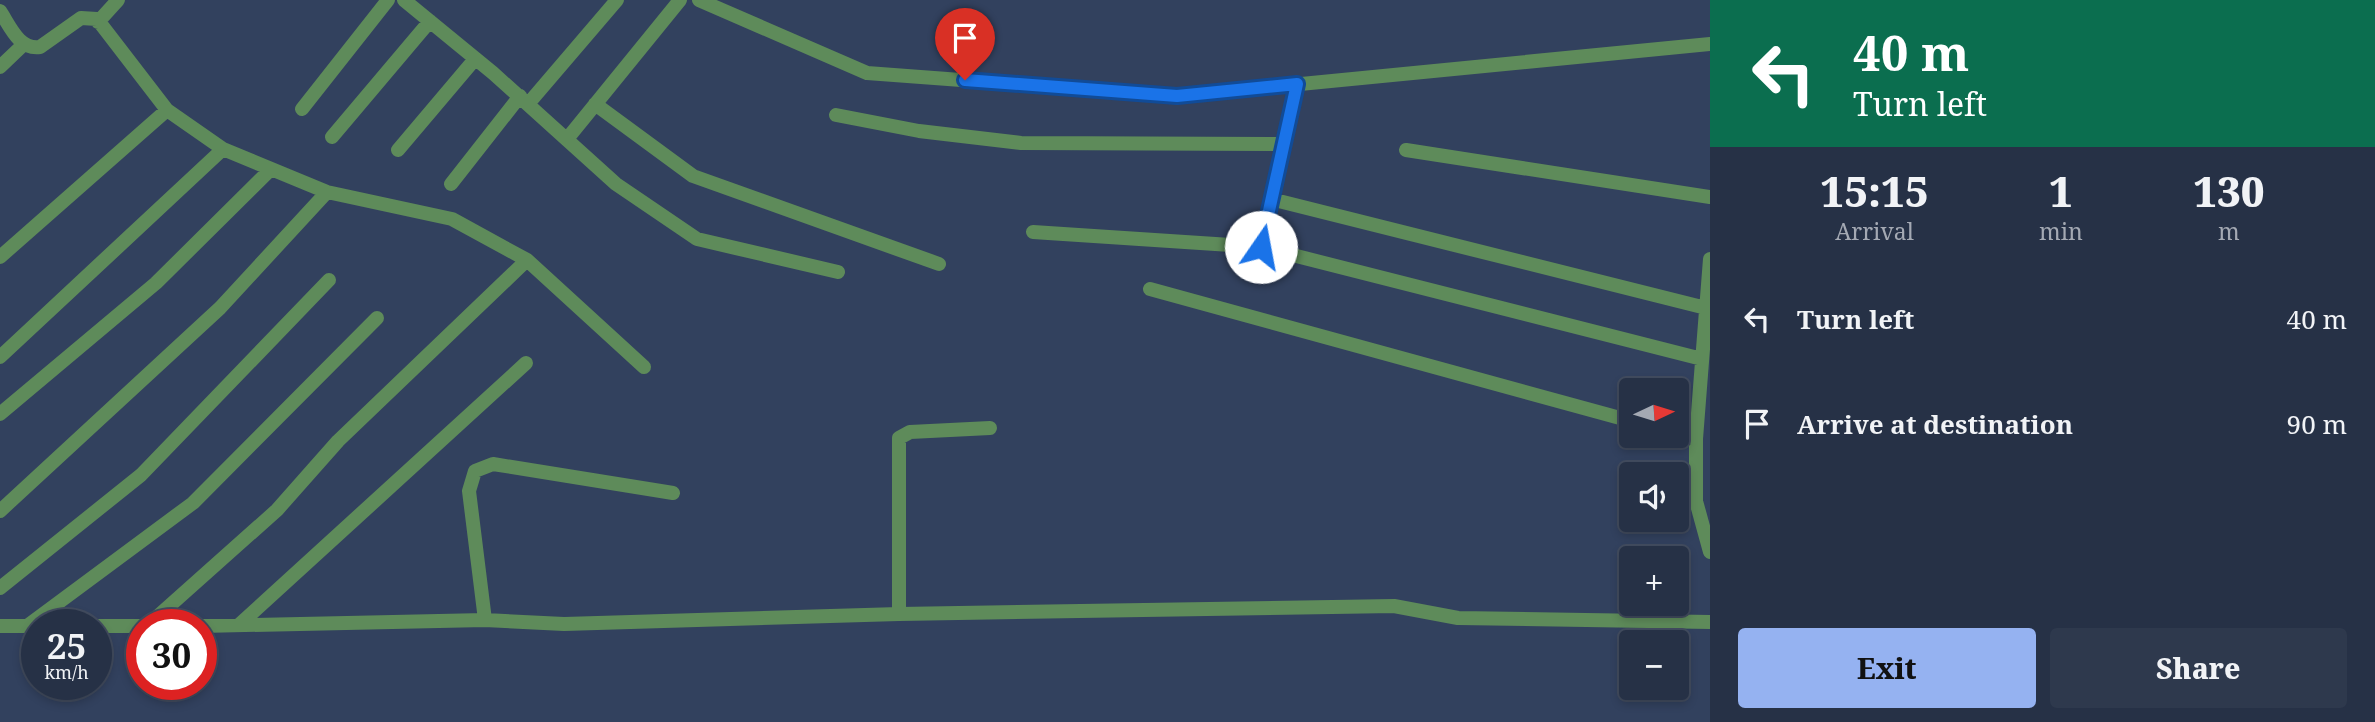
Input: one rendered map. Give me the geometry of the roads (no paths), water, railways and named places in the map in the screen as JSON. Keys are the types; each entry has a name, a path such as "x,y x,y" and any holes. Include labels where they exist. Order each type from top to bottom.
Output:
{"street":[{"path":"99,22 118,0"},
{"path":"302,109 388,0"},
{"path":"404,0 524,100 616,184 697,239 838,272"},
{"path":"451,184 617,0"},
{"path":"567,139 680,0"},
{"path":"699,0 867,73 1177,96 1710,44"},
{"path":"0,11 23,45 40,47 80,18 99,22 167,110 223,149 327,192 452,219 527,260 644,367"},
{"path":"332,136 430,21"},
{"path":"0,67 23,45"},
{"path":"398,150 475,59"},
{"path":"1261,247 1297,84"},
{"path":"595,104 693,176 939,264"},
{"path":"2,253 167,110"},
{"path":"836,115 919,131 1021,143 1283,144"},
{"path":"0,357 223,149"},
{"path":"1406,150 1710,197"},
{"path":"0,414 156,283 271,169"},
{"path":"0,511 220,308 327,192"},
{"path":"1271,199 1706,307"},
{"path":"1033,232 1261,247 1702,359"},
{"path":"1710,259 1706,307 1707,343 1702,359 1696,439 1696,501 1710,552"},
{"path":"166,609 277,510 338,441 527,260"},
{"path":"0,588 141,475 329,280"},
{"path":"1150,289 1619,418"},
{"path":"54,609 200,496 377,318"},
{"path":"239,625 526,363"},
{"path":"899,614 899,438 910,432 990,428"},
{"path":"1689,437 1696,439"},
{"path":"485,620 469,491 475,471 493,464 673,493"},
{"path":"217,626 485,620 564,624 899,614 1394,606 1458,618 1710,622"},
{"path":"0,626 21,626"}]}
